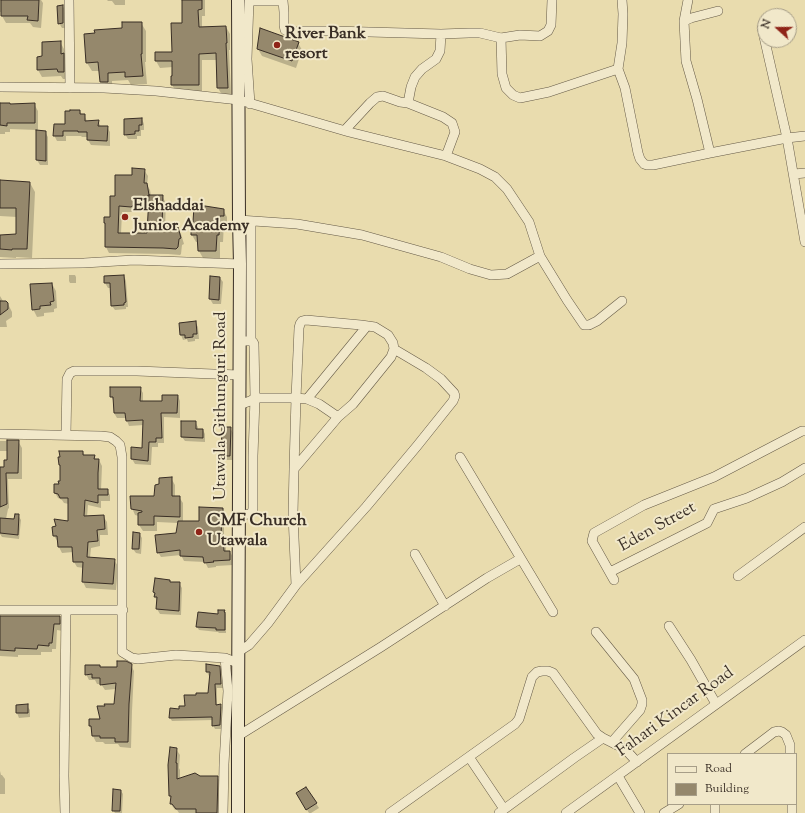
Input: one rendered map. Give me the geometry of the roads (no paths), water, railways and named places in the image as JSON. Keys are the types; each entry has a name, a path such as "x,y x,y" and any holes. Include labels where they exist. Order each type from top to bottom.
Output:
{"street":[{"path":"69,0 70,88"},
{"path":"250,104 245,0 283,1 285,30 292,33 332,31 441,34 469,32 501,38 520,35 540,36 545,34 551,25 552,0"},
{"name":"Utawala Githunguri Road","path":"238,813 238,736 233,691 238,658 239,375 245,341 240,264 245,220 238,100 245,0"},
{"path":"622,0 622,43 618,69 625,88 638,153 644,164 653,165 787,138 805,136"},
{"path":"688,0 684,21 686,61 710,153"},
{"path":"684,21 718,11"},
{"path":"408,103 411,87 415,77 422,69 436,59 440,51 441,34"},
{"path":"501,38 502,74 506,88 513,95 520,98 549,92 618,69"},
{"path":"767,48 787,138 805,242"},
{"path":"0,87 104,88 156,91 238,100 446,156 480,169 495,177 507,189 528,222 540,256 567,300 584,324 589,325 597,321 622,302"},
{"path":"345,130 370,103 377,97 383,96 408,103 443,117 452,123 454,132 446,156"},
{"path":"794,174 805,173"},
{"path":"238,515 250,514 253,509 255,398 254,344 253,342 245,341 245,220 297,224 362,235 441,257 470,269 492,275 507,274 540,256"},
{"path":"0,264 84,263 134,260 240,264"},
{"path":"294,469 338,417 353,404 391,357 394,349 393,342 388,335 375,327 306,320 302,321 299,328 294,469 296,585"},
{"path":"307,399 367,326"},
{"path":"0,434 110,437 120,445 122,456 122,652 132,658 138,659 176,655 238,658 268,623 296,585 366,507 453,401 455,396 454,393 441,379 426,368 394,349"},
{"path":"66,435 67,379 70,373 74,370 239,375"},
{"path":"239,405 255,398 307,399 319,404 338,417"},
{"name":"Eden Street","path":"805,431 802,431 714,477 644,505 594,533 592,541 612,576 707,523 714,509 747,498 782,482 805,468"},
{"path":"239,456 253,456"},
{"path":"460,457 553,612"},
{"path":"738,576 805,527"},
{"path":"415,554 445,606"},
{"path":"238,736 377,650 487,578 520,559"},
{"path":"0,610 122,610"},
{"path":"65,813 66,610"},
{"path":"669,626 691,660 716,704"},
{"path":"469,757 501,811 574,758 607,740 640,710 642,700 634,679 596,632"},
{"name":"Fahari Kincar Road","path":"566,813 805,640"},
{"path":"223,813 224,764 233,691 225,658"},
{"path":"390,813 515,724 520,719 532,677 537,672 548,671 553,673 597,734 625,749 637,762"},
{"path":"745,753 774,732 779,731 786,735 790,745 790,753"},
{"path":"224,764 238,764"},
{"path":"618,776 640,813"},
{"path":"664,813 677,805"}],"place":[{"name":"River Bank resort","path":"277,45"},
{"name":"Elshaddai Junior Academy","path":"125,217"},
{"name":"CMF Church Utawala","path":"199,532"}]}
